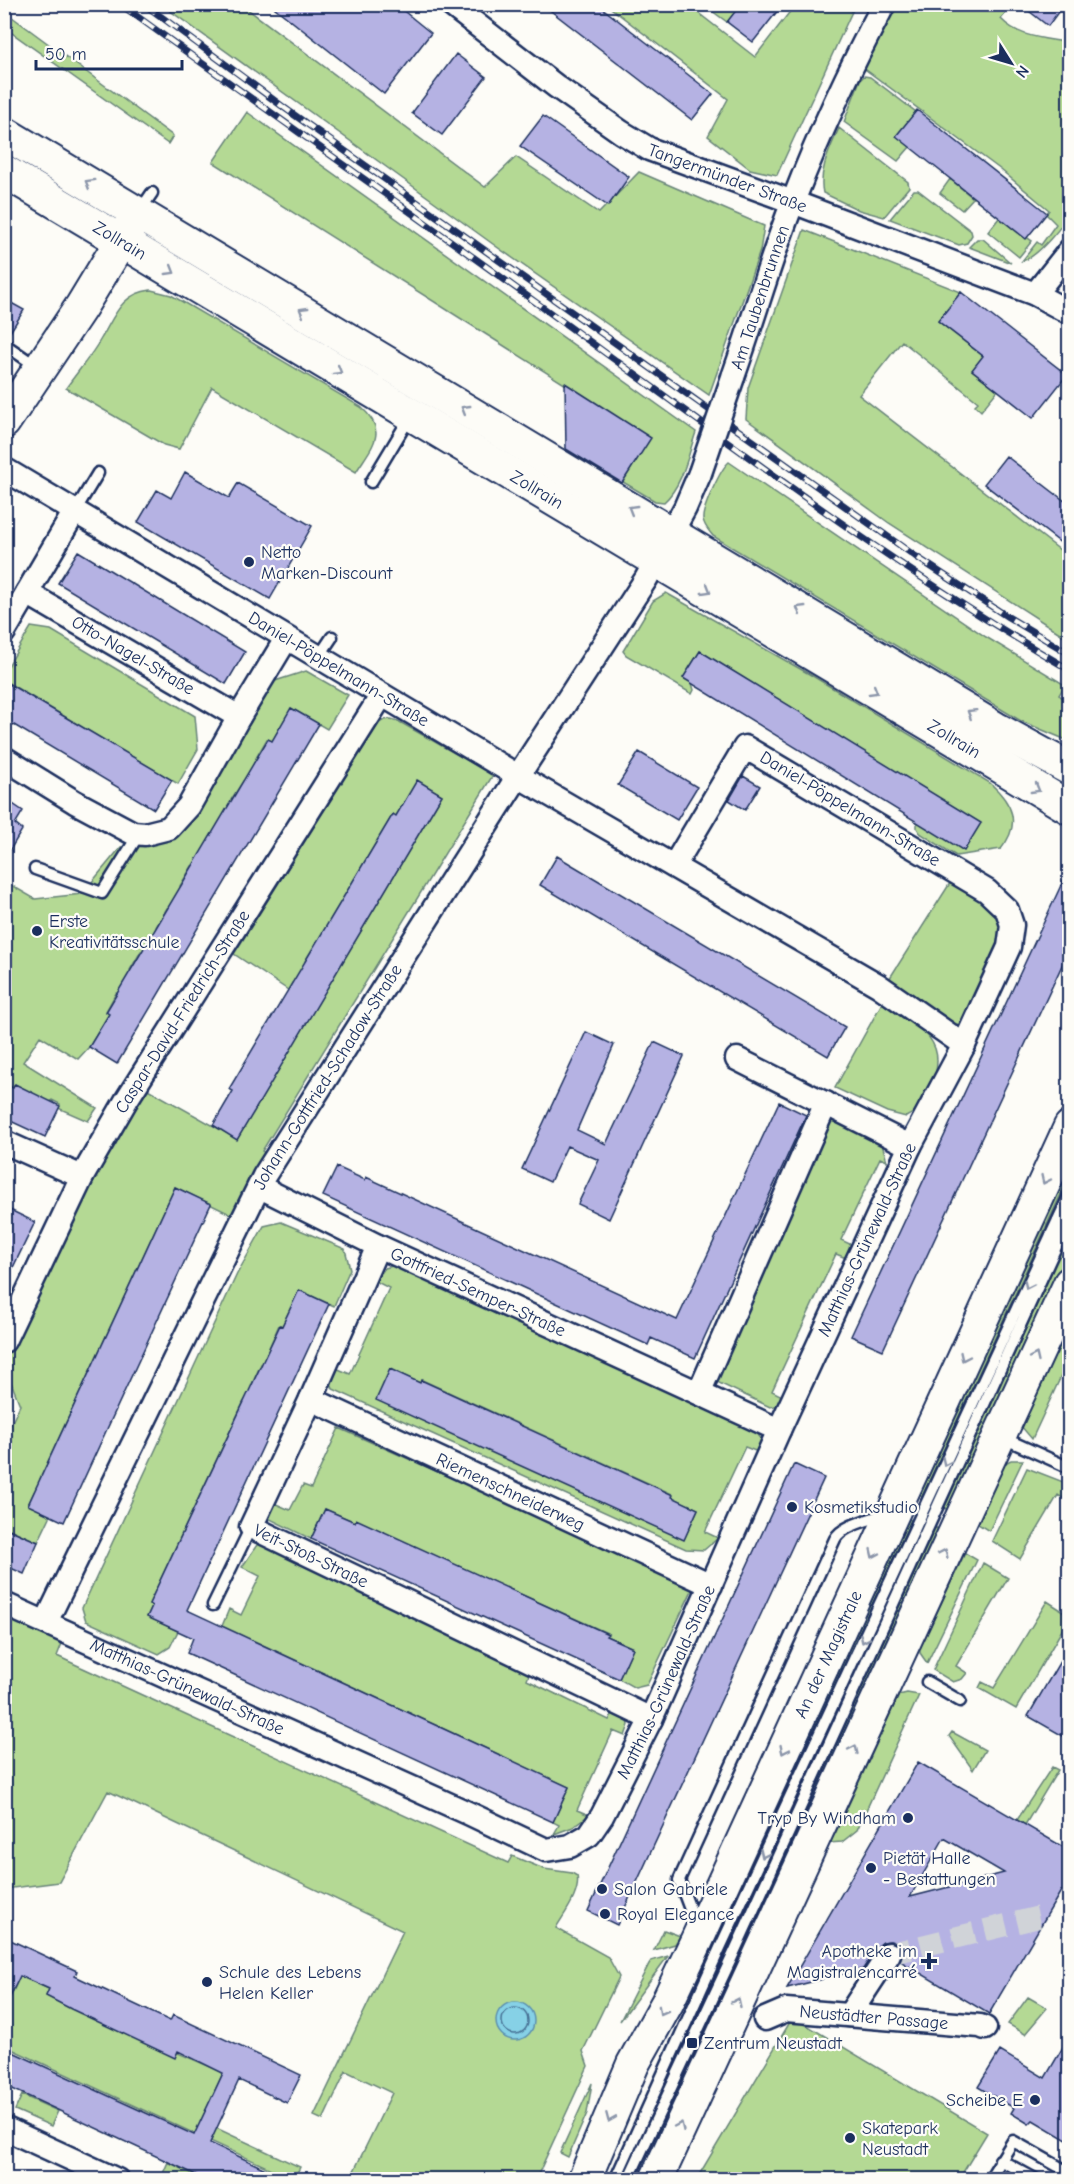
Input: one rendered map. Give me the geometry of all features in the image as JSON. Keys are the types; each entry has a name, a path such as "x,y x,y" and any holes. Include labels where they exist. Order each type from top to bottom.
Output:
{"main road":[{"name":"Zollrain","path":"4,133 145,203 672,533 995,728 1070,769"},
{"name":"Zollrain","path":"4,171 1070,808"},
{"path":"4,422 81,307 145,203"},
{"name":"An der Magistrale","path":"584,2180 633,2064 667,2003 697,1940 1070,1127"},
{"path":"656,2180 985,1433 1070,1283"}],"street":[{"name":"Tangermünder Straße","path":"450,4 566,93 649,149 1035,294 1070,313"},
{"name":"Am Taubenbrunnen","path":"657,560 685,508 700,473 793,202 850,70 885,4"},
{"path":"1035,294 1070,250"},
{"name":"Daniel-Pöppelmann-Straße","path":"4,469 318,658 878,985 964,1045"},
{"path":"4,632 75,512"},
{"name":"Johann-Gottfried-Schadow-Straße","path":"46,1622 264,1176 657,560"},
{"name":"Otto-Nagel-Straße","path":"27,593 239,717"},
{"path":"4,758 75,802 126,830 139,834 169,828 189,806 286,639"},
{"name":"Caspar-David-Friedrich-Straße","path":"4,1341 82,1177 127,1099 382,695"},
{"name":"Daniel-Pöppelmann-Straße","path":"674,866 745,747 987,891 1007,910 1012,925 1009,947"},
{"name":"Matthias-Grünewald-Straße","path":"4,1604 546,1850 570,1846 589,1835 602,1816 651,1719 779,1430 910,1146 964,1045 1009,947"},
{"path":"737,1059 910,1146"},
{"path":"699,1393 826,1103"},
{"path":"4,1142 82,1177"},
{"name":"Gottfried-Semper-Straße","path":"260,1187 378,1246 779,1430"},
{"name":"Veit-Stoß-Straße","path":"378,1246 311,1399 251,1527 651,1719"},
{"name":"Riemenschneiderweg","path":"311,1399 711,1585"},
{"path":"849,2015 889,1954"},
{"name":"Neustädter Passage","path":"765,2019 786,2010 985,2028"},
{"path":"4,2128 104,2177"}],"lane":[{"path":"4,344 39,368"},
{"path":"371,482 411,414"},
{"path":"75,512 98,473"},
{"path":"318,658 332,636"},
{"path":"35,869 102,892 139,834"},
{"path":"615,2180 714,1961 1070,1194"},
{"path":"628,2180 967,1441 985,1433 1070,1216"},
{"path":"985,1433 1070,1468"},
{"path":"697,1940 691,1912 679,1880 838,1533 893,1511"},
{"path":"213,1605 251,1527"},
{"path":"927,1682 960,1701"},
{"path":"989,2180 1013,2141 1070,2173"},
{"path":"1000,2160 1037,2180"}],"green space":[{"path":"162,5 242,5 485,187 516,157 599,213 639,172 764,226 760,251 709,395 497,247"},
{"path":"607,5 688,5 755,57 795,5 855,5 777,175 750,169 708,136 728,99"},
{"path":"704,5 741,5 727,22"},
{"path":"885,5 1012,5 1001,19 1008,25 1024,34 1069,43 1070,177 1065,183 1069,187 1069,211 1063,224 1050,240 1028,259 1022,261 1037,242 1041,245 1056,224 1046,214 1049,210 1001,170 854,61"},
{"path":"4,11 173,136 168,144 5,28"},
{"path":"864,76 870,77 916,112 897,136 910,147 898,161 844,122 860,80"},
{"path":"247,112 696,432 684,469 671,495 664,502 655,501 623,482 650,438 213,162"},
{"path":"839,128 908,182 909,187 884,217 859,210 823,193 822,176"},
{"path":"950,179 973,198 962,210 940,193"},
{"path":"914,190 918,190 971,231 972,235 967,243 959,245 890,219"},
{"path":"999,218 1032,241 1019,257 988,232"},
{"path":"804,230 961,292 938,321 983,356 972,370 998,390 981,411 975,405 978,402 902,341 859,395 1069,557 1069,639 889,523 746,419 748,388"},
{"path":"977,239 983,239 1011,263 969,247"},
{"path":"151,290 171,295 361,407 374,424 376,432 372,447 356,472 212,387 179,449 164,445 66,388 94,350 120,306 133,296"},
{"path":"729,462 986,637 1065,685 1059,695 1069,702 1069,741 1021,721 713,536 704,524 704,514 717,480"},
{"path":"666,593 811,675 990,783 1004,798 1012,814 1011,831 1001,849 956,856 920,833 917,821 980,823 700,651 683,678 692,683 694,690 692,694 626,655 623,651 653,601"},
{"path":"31,627 51,630 195,716 198,749 178,784 5,681 5,671"},
{"path":"306,671 348,695 327,729 291,708 272,741 267,739 246,783 243,781 231,800 234,803 213,834 196,868 192,866 180,886 183,888 170,910 167,908 156,927 159,929 145,952 141,951 130,970 133,972 120,994 116,993 106,1011 109,1014 89,1047 78,1059 40,1036 23,1062 97,1108 88,1121 58,1108 60,1104 52,1100 49,1105 15,1084 13,1088 5,1084 4,881 35,899 82,894 121,847 176,837 272,682"},
{"path":"391,719 493,775 262,1151 271,1157 236,1217 175,1187 40,1479 38,1494 34,1492 28,1505 51,1515 38,1542 5,1527 4,1439 20,1405 5,1367 5,1354 72,1215 146,1088 237,1139 442,795 417,781 396,816 393,814 331,918 320,943 317,941 305,961 308,963 295,985 292,983 288,990 234,954 379,723"},
{"path":"952,880 985,894 1005,928 973,1017 956,1025 886,984"},
{"path":"882,1003 918,1026 927,1035 937,1056 936,1069 924,1100 920,1107 906,1117 887,1112 835,1088"},
{"path":"837,1119 881,1141 887,1161 880,1158 841,1240 856,1247 851,1260 836,1254 772,1391 786,1398 779,1405 770,1407 719,1383 714,1372 825,1123"},
{"path":"1069,1150 1069,1177 922,1497 912,1492"},
{"path":"281,1222 345,1249 350,1269 334,1306 299,1290 282,1326 279,1325 264,1365 261,1364 252,1384 254,1386 243,1403 149,1604 152,1606 147,1617 178,1631 170,1647 159,1654 86,1621 82,1608 237,1274 264,1226"},
{"path":"1069,1231 1069,1255 951,1511 944,1508"},
{"path":"396,1265 754,1428 761,1439 758,1452 745,1447 705,1532 718,1538 704,1550 686,1549 333,1389 330,1380 336,1368 350,1374 389,1288 375,1281 385,1268","holes":["390,1370 420,1383 422,1380 672,1494 672,1497 698,1509 684,1539"]},
{"path":"1069,1318 1069,1359 1032,1439 1020,1425"},
{"path":"339,1428 694,1586 647,1685 635,1688 619,1679 633,1648 606,1636 607,1633 356,1520 355,1522 325,1509 311,1539 268,1518 274,1503 290,1510 303,1485 311,1488"},
{"path":"1011,1460 1023,1460 989,1531 978,1524 1003,1464"},
{"path":"1027,1468 1066,1483 1070,1494 1068,1501 1058,1495 1020,1559 992,1541"},
{"path":"902,1516 911,1520 722,1934 714,1930"},
{"path":"934,1527 943,1531 748,1956 739,1952"},
{"path":"261,1539 531,1669 527,1680 609,1720 615,1709 627,1716 629,1725 625,1736 613,1731 577,1810 589,1815 573,1827 554,1834 559,1825 553,1822 569,1787 222,1626 229,1609 241,1615 260,1576 242,1567"},
{"path":"965,1553 977,1560 927,1663 920,1653 920,1648"},
{"path":"983,1563 1008,1578 956,1666 967,1673 962,1679 953,1682 933,1670"},
{"path":"1047,1601 1069,1615 1069,1618 1016,1709 979,1688 982,1682 994,1688"},
{"path":"4,1613 63,1641 57,1656 508,1863 512,1856 544,1869 572,1873 577,1876 577,1889 556,1928 608,1957 619,1977 583,2051 588,2066 536,2179 350,2179 392,2093 346,2071 323,2120 314,2116 403,1931 108,1791 59,1882 5,1889"},
{"path":"907,1693 919,1695 857,1830 842,1842 829,1843 899,1695"},
{"path":"952,1732 985,1750 973,1770 949,1736"},
{"path":"1052,1767 1058,1770 1025,1825 1017,1820"},
{"path":"664,1930 680,1936 675,1944 654,1950"},
{"path":"668,1956 620,2021 651,1961"},
{"path":"20,1976 49,1989 46,1996 223,2073 201,2121 300,2167 294,2179 282,2179 284,2175 5,2046 5,2009"},
{"path":"1028,1997 1047,2008 1025,2034 1008,2024"},
{"path":"793,2017 987,2133 959,2179 696,2180"},
{"path":"592,2083 587,2113 568,2157 560,2153"},
{"path":"22,2095 58,2111 51,2126 15,2110"},
{"path":"168,2162 204,2179 165,2180 161,2178"}],"water":[{"path":"515,2002 528,2008 534,2021 528,2034 515,2040 502,2034 496,2021 502,2008"}],"building":[{"path":"270,4 395,4 431,33 384,94"},
{"path":"542,4 597,4 713,94 692,120"},
{"path":"741,4 783,4 753,42 727,22"},
{"path":"1020,4 1064,4 1048,26"},
{"path":"456,54 486,77 442,135 412,113"},
{"path":"917,110 1047,213 1026,239 896,136"},
{"path":"543,116 629,177 608,206 520,146"},
{"path":"961,292 1067,375 1033,418 972,370 983,356 938,321"},
{"path":"4,299 24,310 7,337 4,337"},
{"path":"565,383 651,438 622,483 566,449"},
{"path":"1006,456 1070,505 1070,550 984,484"},
{"name":"Netto Marken-Discount","path":"185,472 229,498 238,483 312,526 270,599 138,522 157,490 171,498"},
{"path":"78,551 245,652 226,684 58,583"},
{"path":"700,651 981,823 964,851 683,678"},
{"path":"4,681 172,780 154,809 4,719"},
{"path":"291,708 319,724 117,1064 89,1047 109,1014 106,1012 268,739 272,741"},
{"path":"639,752 697,787 677,820 618,785"},
{"path":"743,776 760,786 745,810 729,800"},
{"path":"417,780 442,795 237,1140 213,1125 233,1091 229,1089 393,814 396,816"},
{"path":"4,798 23,811 15,824 22,830 4,860"},
{"path":"557,856 845,1027 828,1056 540,885"},
{"path":"1070,866 1070,948 883,1350 851,1336"},
{"path":"586,1032 614,1045 577,1130 606,1144 654,1042 684,1056 609,1219 578,1204 599,1160 567,1146 550,1182 522,1169"},
{"path":"4,1084 13,1088 15,1084 60,1106 45,1137 4,1118"},
{"path":"779,1102 806,1115 695,1358 651,1338 648,1345 323,1196 337,1167 365,1180 366,1177 677,1320"},
{"path":"175,1187 211,1204 64,1522 28,1505"},
{"path":"4,1207 35,1222 4,1286"},
{"path":"299,1290 329,1304 187,1610 569,1787 553,1822 187,1653 193,1638 147,1617 152,1606 149,1604 280,1325 282,1326"},
{"path":"390,1369 420,1383 421,1380 673,1495 672,1497 698,1509 684,1540 376,1400"},
{"path":"794,1464 824,1478 617,1925 588,1911"},
{"path":"325,1509 355,1522 356,1519 608,1634 606,1636 633,1648 619,1679 311,1539"},
{"path":"4,1527 38,1542 24,1574 4,1565"},
{"path":"1070,1644 1070,1740 1028,1716"},
{"path":"918,1762 1070,1851 1070,1889 1061,1891 989,2014 900,1961 901,1948 897,1943 890,1941 878,1946 863,1969 787,1988","holes":["944,1838 1004,1873 910,1897"]},
{"path":"4,1937 77,1971 75,1976 170,2021 173,2015 301,2075 287,2103 239,2080 210,2143 289,2180 207,2180 4,2085 4,2048 194,2135 223,2073 178,2051 175,2058 71,2009 46,1996 49,1989 20,1976 4,2009"},
{"name":"Scheibe E","path":"1070,2035 1070,2142 1033,2120 1029,2124 1011,2113 1014,2108 978,2087 1000,2051 1045,2078"}],"tunnel":[{"path":"889,1954 1047,1915"}],"railway":[{"path":"120,4 825,511 946,593 1070,670"},
{"path":"144,4 286,109 915,556 1008,617 1070,654"}],"place":[{"name":"Netto Marken-Discount","path":"249,562"},
{"name":"Erste Kreativitätsschule","path":"37,931"},
{"name":"Kosmetikstudio","path":"792,1507"},
{"name":"Tryp By Windham","path":"908,1818"},
{"name":"Pietät Halle - Bestattungen","path":"871,1868"},
{"name":"Salon Gabriele","path":"602,1889"},
{"name":"Royal Elegance","path":"605,1914"},
{"name":"Apotheke im Magistralencarré","path":"929,1961"},
{"name":"Schule des Lebens Helen Keller","path":"207,1982"},
{"name":"Zentrum Neustadt","path":"692,2043"},
{"name":"Scheibe E","path":"1035,2100"},
{"name":"Skatepark Neustadt","path":"850,2138"}]}
